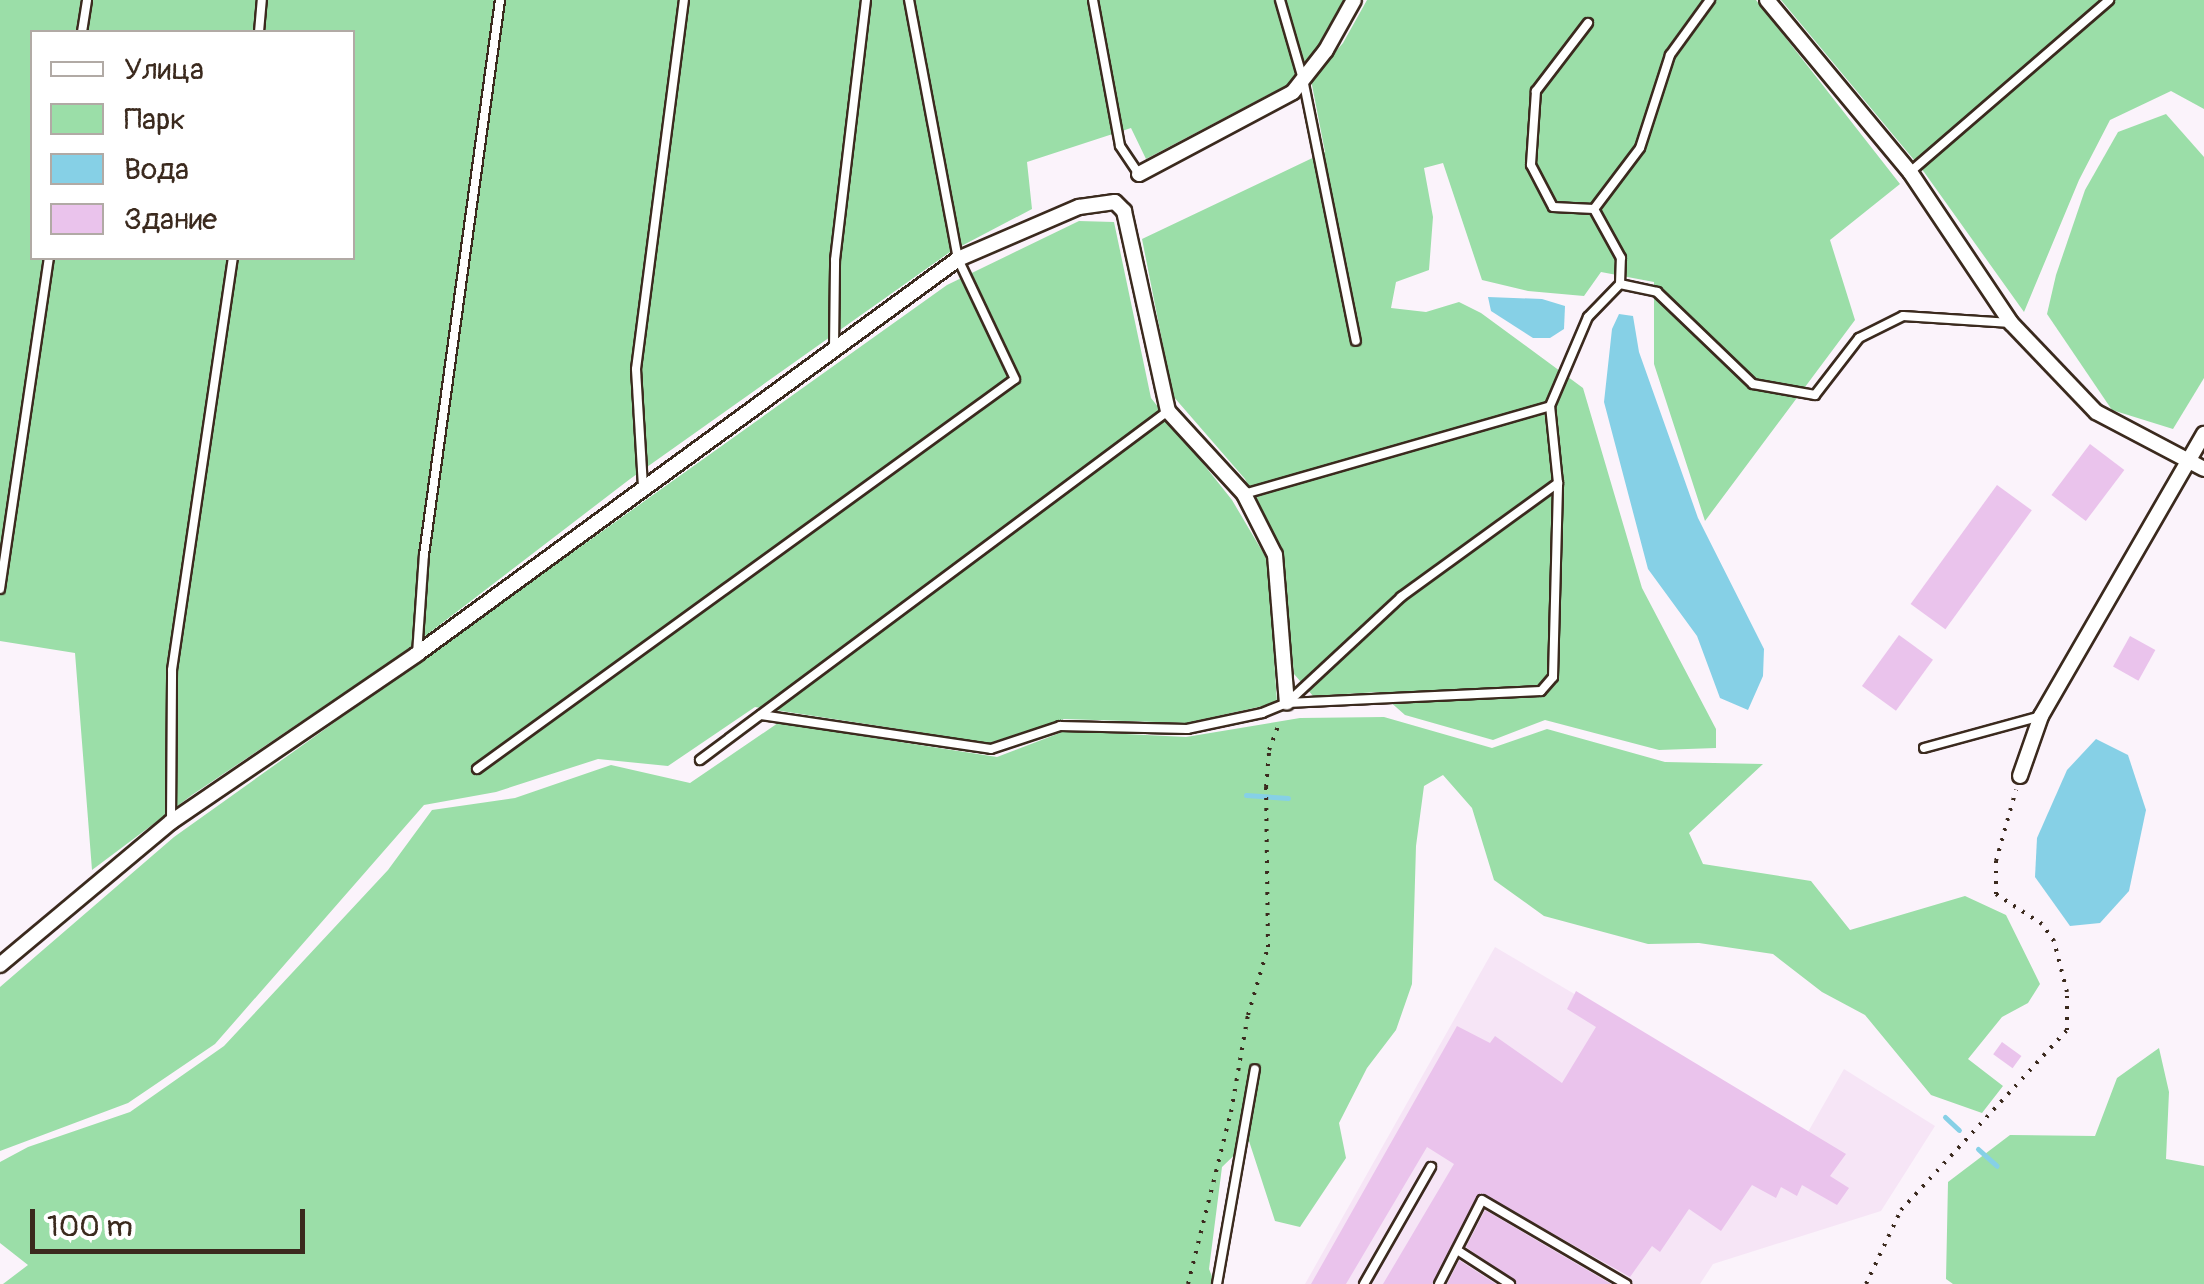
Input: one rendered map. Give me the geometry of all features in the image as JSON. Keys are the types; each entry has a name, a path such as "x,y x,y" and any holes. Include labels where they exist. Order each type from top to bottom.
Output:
{"street":[{"path":"1139,174 1293,92 1326,50 1354,0"},
{"path":"1767,0 1910,172 2011,323 2096,412 2204,469"},
{"path":"0,965 170,822 416,654 958,259 1079,207 1115,202 1124,210 1168,411 1244,494 1275,554 1287,703"},
{"path":"2020,776 2041,716 2204,434"}],"lane":[{"path":"82,30 87,0"},
{"path":"259,30 262,0"},
{"path":"416,654 424,555 500,0"},
{"path":"643,486 636,369 684,0"},
{"path":"834,348 835,260 866,0"},
{"path":"477,769 1014,380 958,259 909,0"},
{"path":"1092,0 1120,146 1139,174"},
{"path":"1280,0 1303,79 1356,341"},
{"path":"1594,210 1640,148 1670,55 1710,0"},
{"path":"1910,172 2109,0"},
{"path":"1588,24 1536,91 1532,165 1553,207 1594,210"},
{"path":"761,714 991,749 1060,726 1187,729 1287,703 1541,692 1553,677 1558,483 1550,406 1588,316 1620,284 1620,258 1594,210"},
{"path":"0,589 49,260"},
{"path":"170,822 172,670 233,260"},
{"path":"1620,284 1657,292 1754,384 1814,395 1860,338 1903,316 2011,323"},
{"path":"1244,494 1550,406"},
{"path":"700,760 1168,411"},
{"path":"1287,703 1400,598 1558,483"},
{"path":"1924,748 2041,716"},
{"path":"1217,1284 1256,1069"},
{"path":"1364,1284 1431,1167"},
{"path":"1440,1284 1482,1200 1626,1284"},
{"path":"1457,1250 1510,1284"}],"path":[{"path":"1188,1284 1232,1112 1248,1015 1268,947 1266,787 1269,750 1287,703"},
{"path":"1866,1284 1901,1210 2068,1030 2067,992 2054,942 2042,924 1996,894 1996,861 2020,776"}],"shaded area":[{"path":"1495,947 1808,1132 1844,1069 1935,1126 1881,1211 1713,1264 1700,1284 1305,1284"}],"green space":[{"path":"0,0 1344,0 1320,45 1287,85 1146,159 1131,128 1027,162 1032,209 950,252 630,479 403,653 192,795 92,870 75,653 0,641"},
{"path":"1367,0 1756,0 1900,184 1830,240 1855,320 1705,521 1654,364 1654,282 1601,272 1584,296 1528,291 1482,280 1443,163 1424,168 1433,217 1429,270 1396,282 1391,308 1426,312 1459,302 1481,313 1583,388 1642,588 1716,729 1716,748 1659,750 1545,720 1493,740 1405,715 1379,692 1313,696 1294,674 1282,555 1245,479 1173,396 1142,239 1325,152 1311,80 1343,43"},
{"path":"1781,0 2204,0 2204,109 2171,91 2110,120 2079,180 2024,312 1924,172"},
{"path":"2166,114 2204,157 2204,378 2173,429 2112,410 2047,314 2085,190 2118,132"},
{"path":"1079,221 1114,222 1151,398 1232,500 1268,561 1277,703 1186,723 1064,719 989,743 755,707 668,766 598,759 496,792 424,805 215,1044 128,1103 0,1151 0,987 174,837 947,285"},
{"path":"1384,717 1492,748 1547,729 1665,762 1763,764 1689,833 1703,864 1811,881 1850,930 1965,896 2006,915 2040,984 2028,1003 2002,1017 1968,1059 2003,1086 1982,1113 1931,1095 1865,1015 1822,992 1773,954 1699,943 1648,944 1544,916 1494,880 1472,808 1443,775 1424,786 1416,846 1412,984 1396,1030 1367,1068 1339,1123 1346,1158 1300,1227 1275,1221 1249,1141 1222,1167 1209,1269 1215,1284 3,1284 28,1265 0,1243 0,1162 28,1147 130,1112 224,1046 388,870 432,810 515,798 611,765 690,783 778,723 997,757 1065,731 1186,737 1300,718"},
{"path":"2159,1048 2169,1092 2166,1159 2204,1166 2204,1284 1953,1284 1946,1279 1948,1182 2010,1135 2095,1136 2117,1078"}],"water":[{"path":"1488,297 1542,299 1565,306 1564,329 1550,338 1533,338 1491,311"},
{"path":"1619,314 1633,316 1639,352 1698,518 1764,649 1763,676 1748,710 1720,698 1697,636 1648,569 1604,402 1612,329"},
{"path":"2096,739 2128,755 2146,810 2129,891 2100,923 2070,926 2035,877 2037,838 2067,770"}],"building":[{"path":"2090,444 2124,470 2086,521 2051,495"},
{"path":"1997,485 2032,510 1945,629 1911,604"},
{"path":"1899,635 1933,660 1896,711 1862,686"},
{"path":"2130,636 2155,650 2138,681 2113,667"},
{"path":"1576,991 1846,1154 1830,1176 1849,1188 1837,1205 1802,1185 1797,1196 1781,1187 1776,1198 1752,1185 1721,1231 1689,1209 1660,1252 1652,1246 1630,1277 1481,1193 1432,1284 1383,1284 1454,1164 1427,1147 1346,1284 1311,1284 1457,1026 1490,1043 1495,1036 1562,1083 1596,1027 1567,1009"},
{"path":"2002,1042 2021,1056 2013,1068 1993,1054"},
{"path":"1485,1210 1611,1284 1517,1284 1466,1247"},
{"path":"1459,1260 1496,1284 1447,1284"}],"waterway":[{"path":"1246,795 1288,798"},
{"path":"1945,1117 1959,1130"},
{"path":"1978,1149 1997,1166"}]}
